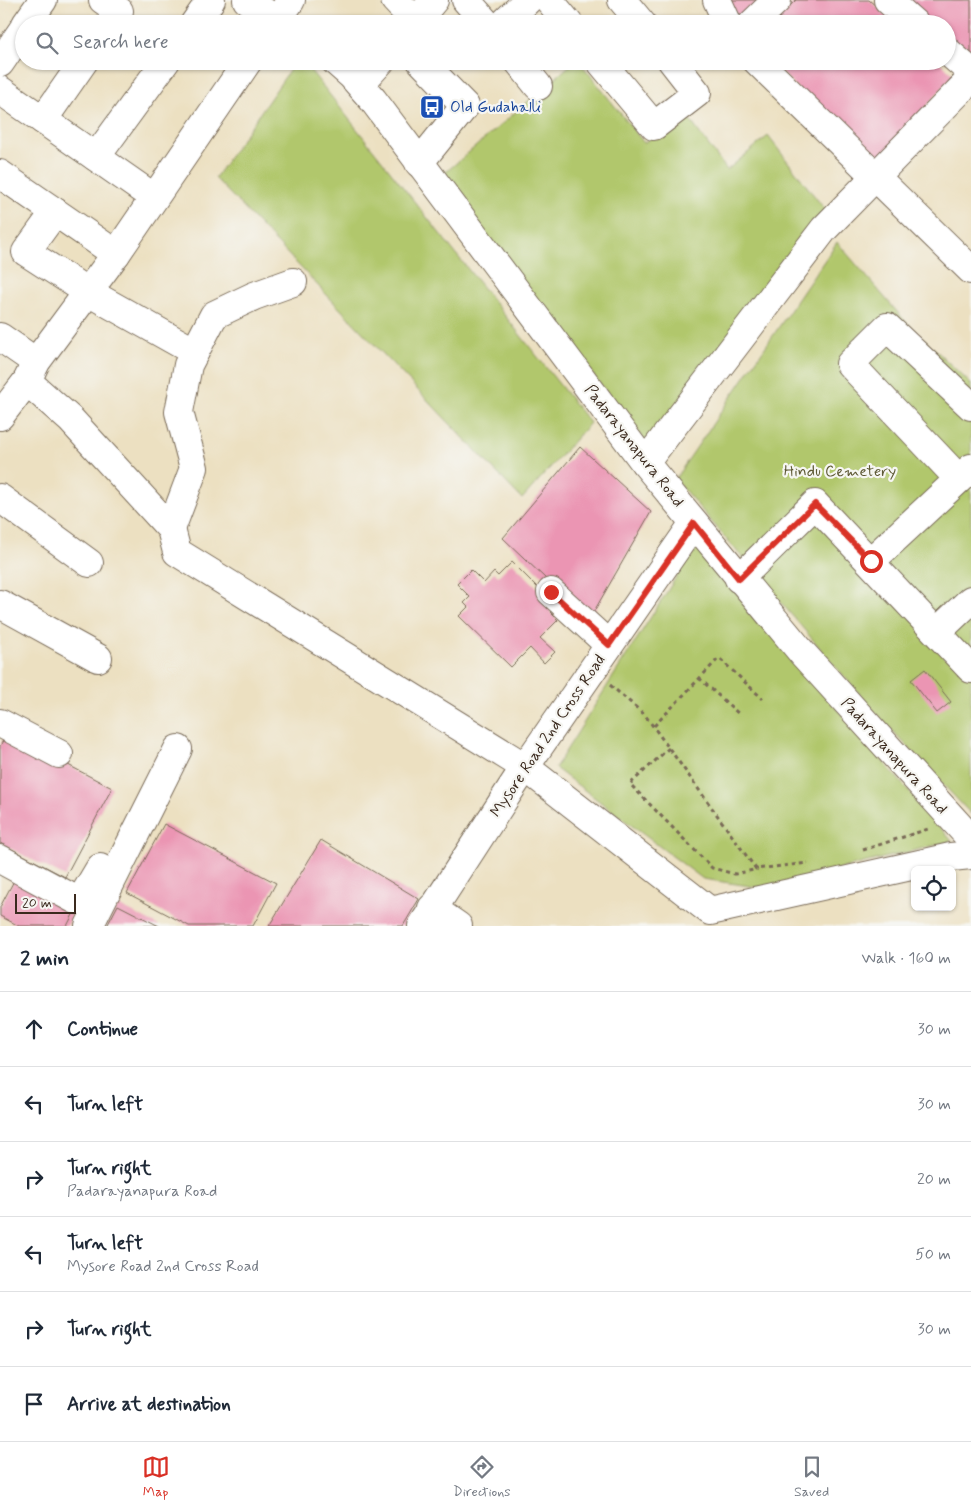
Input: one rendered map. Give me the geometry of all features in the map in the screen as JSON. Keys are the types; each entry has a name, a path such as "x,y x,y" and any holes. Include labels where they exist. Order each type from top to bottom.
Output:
{"street":[{"path":"32,15 42,0"},
{"path":"200,15 211,0"},
{"path":"247,0 277,15"},
{"path":"395,0 408,15"},
{"path":"422,15 434,0"},
{"path":"466,0 479,15"},
{"path":"512,15 528,0"},
{"path":"549,0 562,15"},
{"path":"622,0 634,15"},
{"path":"717,0 724,15"},
{"path":"761,15 777,0"},
{"path":"888,0 905,15"},
{"path":"0,63 15,41"},
{"path":"956,60 971,72"},
{"path":"43,120 78,70"},
{"path":"96,157 159,70"},
{"path":"0,416 116,254 153,197 242,70"},
{"name":"Padarayanapura Road","path":"345,70 360,84 646,463 739,579 850,706 971,839"},
{"path":"360,84 373,70"},
{"path":"419,163 465,106 430,70"},
{"path":"525,70 538,86"},
{"path":"607,70 654,126 697,92 679,70"},
{"path":"766,70 875,179 971,270"},
{"path":"646,463 824,229 971,79"},
{"path":"0,90 153,197"},
{"path":"0,174 116,254"},
{"path":"55,212 26,252 88,292 195,352"},
{"path":"171,529 194,468 179,412 188,365 214,315 254,296 293,282"},
{"path":"871,561 965,474 850,364 887,327 971,406"},
{"path":"0,337 31,371 42,392 71,420 171,529 177,552 525,767 710,911 951,857 971,855"},
{"path":"0,498 89,563"},
{"path":"739,579 815,504 871,561 971,669"},
{"name":"Mysore Road 2nd Cross Road","path":"427,917 525,767 694,523"},
{"path":"551,592 609,645"},
{"path":"938,632 971,600"},
{"path":"0,604 98,658"},
{"path":"0,723 59,754"},
{"path":"89,926 178,749"},
{"path":"0,859 69,897 82,900 134,808"},
{"path":"427,917 458,926"}],"path":[{"path":"654,726 719,658 763,699"},
{"path":"592,670 645,715 758,869"},
{"path":"700,678 739,714"},
{"path":"669,748 630,784 712,868 735,874 758,869 817,862"},
{"path":"855,853 928,828"}],"green space":[{"path":"290,70 310,70 590,423 522,499 215,178"},
{"path":"565,70 586,70 644,143 684,112 727,170 768,136 830,216 648,445 439,178"},
{"name":"Hindu Cemetery","path":"837,242 905,321 971,384 971,814 873,710 675,479"},
{"path":"696,546 952,841 763,888 703,879 555,768"}],"building":[{"path":"726,0 767,0 751,15 736,15"},
{"path":"796,0 869,0 886,15 780,15"},
{"path":"900,0 971,0 971,63 956,50 956,15 917,15"},
{"path":"779,70 948,70 954,75 874,166"},
{"path":"580,447 651,512 589,620 503,538"},
{"path":"512,562 556,606 550,612 558,620 540,638 555,652 544,663 530,648 511,667 459,616 468,607 464,603 470,597 457,584 471,570 484,583 494,572 498,576"},
{"path":"925,669 951,702 937,713 911,680"},
{"path":"7,733 112,788 65,877 0,843 0,746"},
{"path":"164,824 276,883 253,926 189,926 127,893"},
{"path":"321,840 419,899 403,926 269,926"},
{"path":"17,875 77,907 67,926 19,926 0,916 0,907"},
{"path":"118,905 159,926 107,926"}],"place":[{"name":"Old Gudahalli","path":"432,107"}],"route":[{"path":"551,592 609,645 694,523 739,579 815,504 871,561"}]}
